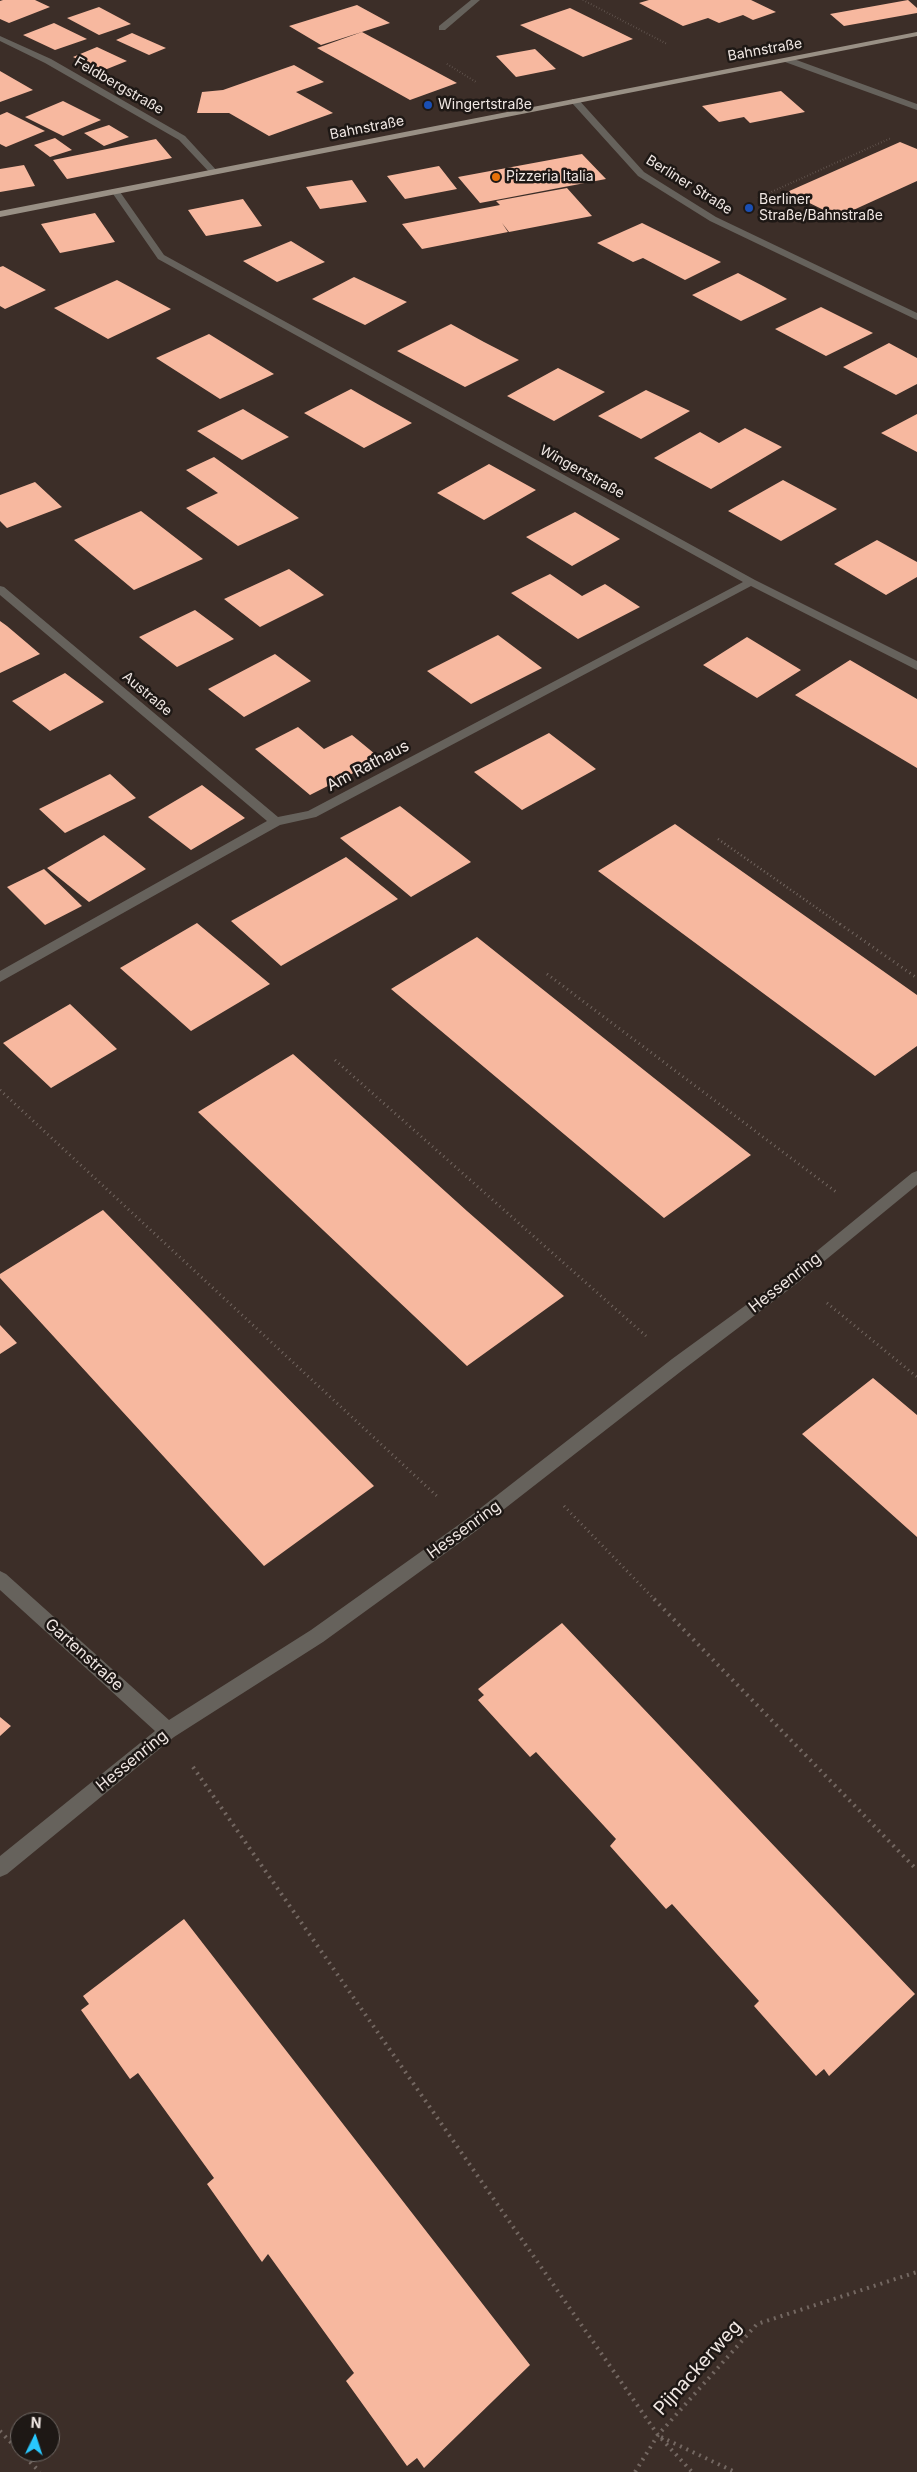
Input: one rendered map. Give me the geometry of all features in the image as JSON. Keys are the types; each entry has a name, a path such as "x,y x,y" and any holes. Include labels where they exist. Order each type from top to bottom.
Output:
{"main road":[{"name":"Bahnstraße","path":"0,214 917,34"}],"street":[{"path":"442,28 476,0"},
{"name":"Feldbergstraße","path":"0,38 48,61 182,138 214,172"},
{"path":"788,60 917,108"},
{"name":"Berliner Straße","path":"575,101 641,174 713,219 917,317"},
{"name":"Wingertstraße","path":"115,191 161,256 751,582 917,666"},
{"name":"Am Rathaus","path":"0,977 276,822 312,814 751,582"},
{"name":"Austraße","path":"0,589 276,822"},
{"path":"904,659 917,651"},
{"name":"Hessenring","path":"0,1868 168,1731 317,1636 470,1526 678,1364 795,1277 917,1177"},
{"name":"Gartenstraße","path":"0,1579 168,1731"}],"path":[{"path":"584,0 719,72"},
{"path":"446,64 521,111"},
{"path":"713,219 899,134"},
{"path":"718,839 917,978"},
{"path":"547,974 869,1216"},
{"path":"335,1060 678,1364"},
{"path":"0,1090 470,1526"},
{"path":"795,1277 917,1377"},
{"path":"535,1476 917,1870"},
{"path":"168,1731 658,2435 692,2472"},
{"name":"Pijnackerweg","path":"635,2472 658,2435 757,2324 917,2272"},
{"path":"0,2432 10,2442"},
{"path":"658,2435 735,2472"},
{"path":"30,2462 40,2472"}],"building":[{"path":"35,0 50,7 9,23 0,19 0,1"},
{"path":"649,0 751,0 776,12 753,20 743,15 719,23 708,18 683,26 639,3"},
{"path":"908,0 917,8 917,13 844,26 830,14"},
{"path":"357,5 390,23 321,45 289,26"},
{"path":"99,7 131,24 99,35 67,18"},
{"path":"570,8 633,39 583,57 520,25"},
{"path":"54,23 87,39 55,50 23,35"},
{"path":"362,32 457,83 410,100 317,48"},
{"path":"132,33 166,48 149,55 116,40"},
{"path":"97,47 127,61 102,71 73,57"},
{"path":"535,49 556,69 516,77 496,56"},
{"path":"294,65 324,82 296,92 333,113 269,136 229,113 197,113 202,92 223,90"},
{"path":"0,71 33,90 0,102"},
{"path":"781,91 805,112 750,123 744,117 719,122 702,106"},
{"path":"63,101 101,120 63,136 25,117"},
{"path":"7,112 45,131 6,147 0,144 0,115"},
{"path":"109,125 129,137 104,146 84,133"},
{"path":"55,138 72,150 50,157 34,145"},
{"path":"156,139 172,158 67,179 53,160"},
{"path":"900,142 917,149 917,181 838,217 787,192"},
{"path":"582,154 606,179 480,203 458,177"},
{"path":"24,165 35,186 0,192 0,169"},
{"path":"439,166 457,189 405,199 387,176"},
{"path":"352,180 367,202 320,209 306,187"},
{"path":"567,188 592,216 509,232 502,223 508,232 422,249 402,224 500,205 496,201"},
{"path":"243,199 262,226 206,236 188,210"},
{"path":"95,213 115,242 60,253 41,224"},
{"path":"642,223 721,262 685,280 643,258 633,262 597,243"},
{"path":"291,241 325,262 277,282 243,261"},
{"path":"3,266 46,290 5,309 0,306 0,267"},
{"path":"738,273 787,299 741,321 692,295"},
{"path":"354,277 407,302 365,325 312,299"},
{"path":"117,280 171,309 108,339 54,308"},
{"path":"821,307 873,333 826,356 775,329"},
{"path":"451,324 519,360 465,387 397,351"},
{"path":"209,334 274,374 220,399 156,358"},
{"path":"889,343 917,358 917,384 896,395 843,367"},
{"path":"558,368 605,392 554,421 507,396"},
{"path":"351,389 412,423 364,448 304,413"},
{"path":"646,390 690,411 641,439 598,416"},
{"path":"243,409 289,437 242,460 197,431"},
{"path":"917,414 917,452 881,433"},
{"path":"745,428 782,447 711,489 654,458 700,432 719,443"},
{"path":"214,457 299,518 238,546 186,508 218,493 186,470"},
{"path":"489,464 536,490 484,520 437,493"},
{"path":"783,480 837,509 781,541 728,511"},
{"path":"35,482 62,507 7,528 0,521 0,495"},
{"path":"141,511 203,559 134,590 74,540"},
{"path":"575,512 620,539 572,566 526,537"},
{"path":"877,540 917,562 917,577 886,595 834,564"},
{"path":"289,569 324,595 260,627 224,599"},
{"path":"550,574 582,596 605,584 640,607 578,639 511,593"},
{"path":"195,610 234,639 177,667 139,637"},
{"path":"0,621 40,654 0,673"},
{"path":"498,635 542,668 471,704 427,671"},
{"path":"747,637 801,670 757,698 703,665"},
{"path":"275,654 311,681 244,717 208,689"},
{"path":"850,660 917,699 917,768 795,695"},
{"path":"65,673 104,702 50,731 12,701"},
{"path":"298,727 324,749 352,735 381,759 310,795 255,749"},
{"path":"549,733 596,769 522,810 474,772"},
{"path":"110,774 136,798 65,833 39,809"},
{"path":"202,785 245,818 191,850 148,817"},
{"path":"400,806 471,862 411,897 340,838"},
{"path":"675,824 917,995 917,1046 875,1076 598,871"},
{"path":"104,835 146,869 89,902 47,868"},
{"path":"346,857 398,899 281,966 231,921"},
{"path":"44,869 82,906 45,925 7,887"},
{"path":"197,923 270,984 191,1031 120,968"},
{"path":"477,937 751,1155 664,1218 391,989"},
{"path":"70,1004 117,1049 51,1088 3,1043"},
{"path":"293,1054 564,1296 467,1366 198,1112"},
{"path":"103,1210 374,1486 264,1566 0,1278 0,1274"},
{"path":"0,1325 17,1343 0,1354"},
{"path":"873,1378 917,1415 917,1537 802,1434"},
{"path":"562,1623 915,1994 829,2076 824,2069 816,2076 754,2006 759,2001 672,1904 666,1909 610,1846 616,1839 536,1752 530,1757 478,1700 484,1695 478,1689"},
{"path":"0,1717 11,1726 0,1736"},
{"path":"184,1919 530,2365 424,2468 417,2458 407,2466 346,2381 354,2373 268,2254 262,2262 207,2184 214,2178 138,2073 130,2079 81,2010 89,2004 83,1996"}],"place":[{"name":"Wingertstraße","path":"428,105"},
{"name":"Pizzeria Italia","path":"496,177"},
{"name":"Berliner Straße/Bahnstraße","path":"749,208"}]}
